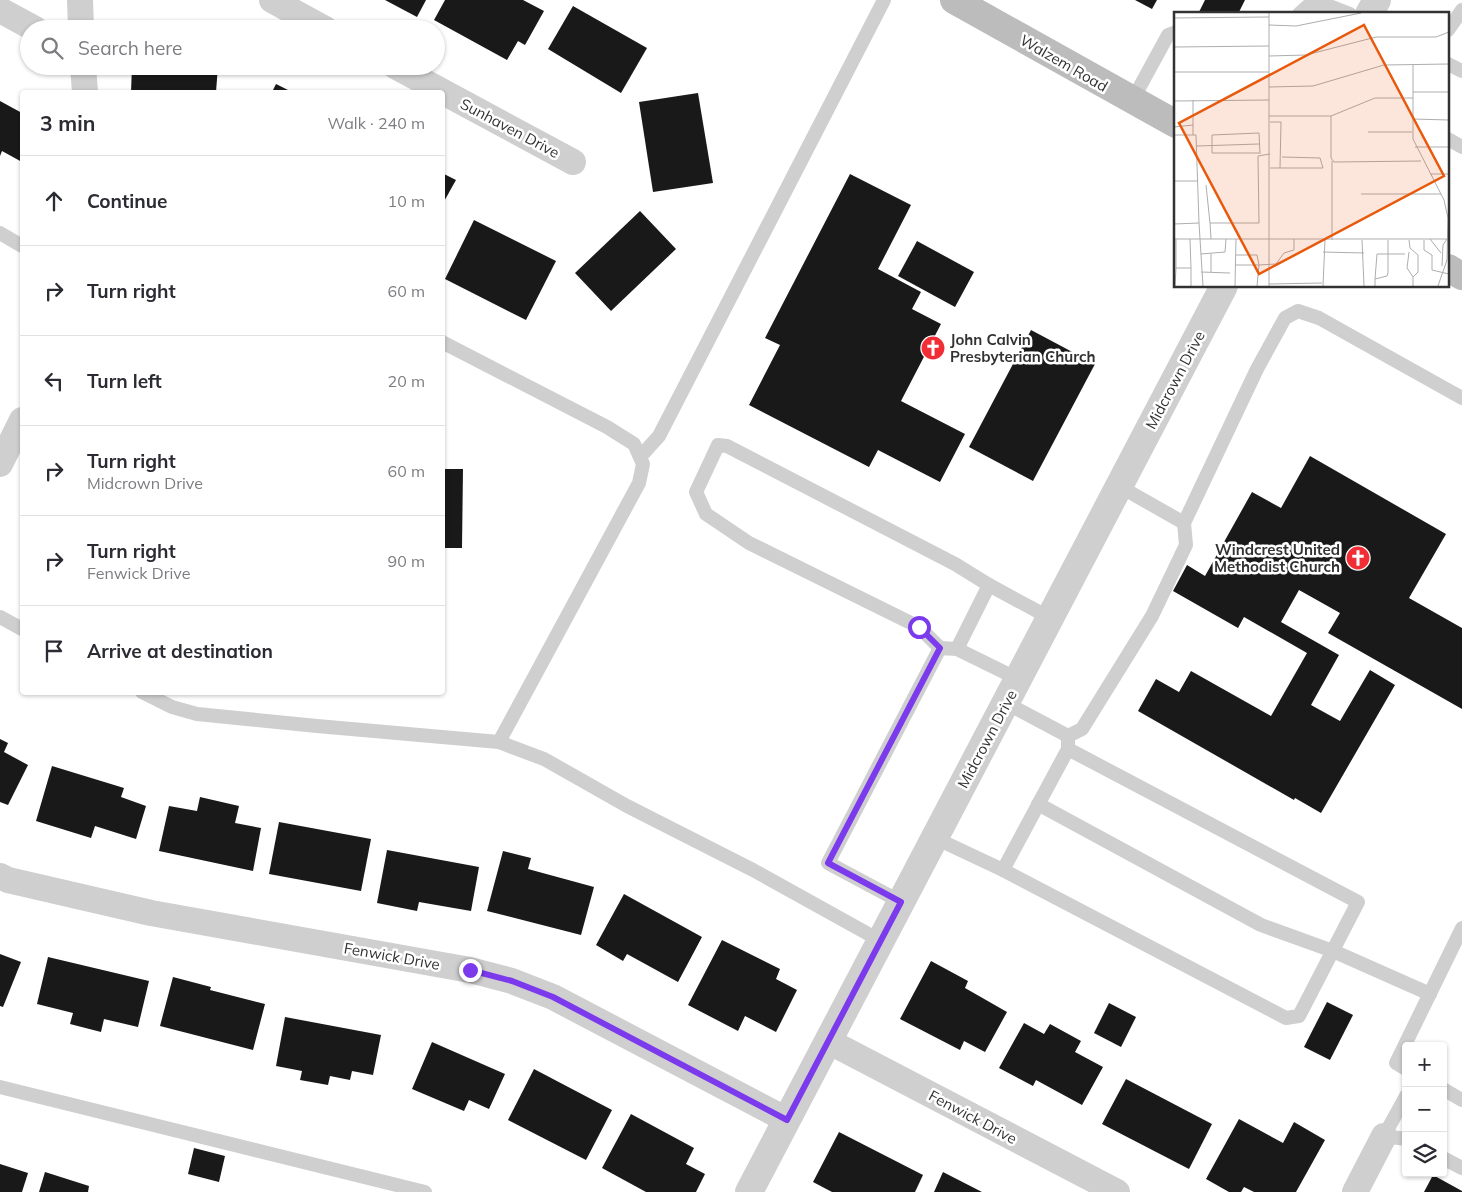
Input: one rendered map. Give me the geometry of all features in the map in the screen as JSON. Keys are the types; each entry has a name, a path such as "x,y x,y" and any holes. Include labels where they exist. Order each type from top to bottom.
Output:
{"main road":[{"name":"Walzem Road","path":"954,0 1174,123"},
{"path":"1450,269 1462,276"}],"street":[{"path":"80,0 81,20"},
{"path":"272,0 309,20"},
{"path":"1370,12 1377,0"},
{"path":"0,10 20,21"},
{"path":"84,75 85,90"},
{"name":"Sunhaven Drive","path":"412,75 440,90"},
{"name":"Sunhaven Drive","path":"445,93 573,162"},
{"name":"Midcrown Drive","path":"749,1192 1223,288"},
{"path":"2,454 20,423"},
{"name":"Fenwick Drive","path":"0,876 8,880 151,913 470,970 512,981 553,997 787,1120"},
{"name":"Fenwick Drive","path":"828,1041 1118,1192"},
{"path":"1355,1192 1395,1138"}],"lane":[{"path":"640,456 659,436 884,0"},
{"path":"1301,12 1309,5 1324,4 1345,12"},
{"path":"1450,27 1462,10"},
{"path":"1132,101 1168,34 1174,32"},
{"path":"1450,65 1462,71"},
{"path":"1450,140 1462,147"},
{"path":"0,233 20,245"},
{"path":"1003,870 1068,742 1082,729 1152,616 1186,545 1184,524 1257,369 1285,318 1298,311 1319,318 1462,398"},
{"path":"445,344 607,427 634,444 643,464 639,483 499,742"},
{"path":"1018,679 957,649 940,648 919,627 749,543 706,514 696,492 718,445 727,446 955,564 1050,618"},
{"path":"1119,486 1184,524"},
{"path":"957,649 989,585"},
{"path":"0,617 20,628"},
{"path":"901,902 828,863 940,648"},
{"path":"148,695 172,707 197,714 499,742 544,759 627,806 753,870 881,941"},
{"path":"935,838 1003,870 1286,1018 1299,1016 1358,902 1068,742 1006,703"},
{"path":"1038,804 1261,925 1333,951 1430,994"},
{"path":"1406,1042 1462,928"},
{"path":"1402,1051 1396,1063 1402,1067"},
{"path":"0,1087 425,1192"},
{"path":"1447,1092 1462,1100"},
{"path":"1395,1138 1402,1111"},
{"path":"1447,1160 1462,1168"}],"building":[{"path":"385,0 426,0 417,17"},
{"path":"445,0 523,0 544,11 525,45 518,41 507,60 445,26 445,20 434,20"},
{"path":"1135,0 1157,0 1152,9"},
{"path":"1205,0 1245,0 1239,12 1199,12"},
{"path":"573,6 647,48 621,93 548,49"},
{"path":"132,75 217,75 216,90 131,90"},
{"path":"276,84 288,90 273,90"},
{"path":"698,93 713,183 653,192 639,102"},
{"path":"0,101 20,112 20,161 2,151 0,156"},
{"path":"445,174 456,180 445,200"},
{"path":"850,174 911,205 878,269 921,292 912,309 941,324 901,401 965,434 940,482 878,450 869,467 749,405 780,345 765,338"},
{"path":"640,211 676,249 611,311 575,273"},
{"path":"474,220 556,261 526,320 445,279"},
{"path":"917,241 974,272 955,307 898,276"},
{"path":"1031,330 1095,364 1033,481 969,447"},
{"path":"1310,456 1446,534 1409,598 1462,628 1462,709 1328,633 1340,613 1299,590 1281,622 1339,655 1311,705 1340,721 1370,670 1395,685 1321,813 1295,798 1294,800 1138,711 1156,679 1179,692 1191,671 1271,716 1307,653 1244,617 1238,628 1173,591 1187,565 1205,576 1252,492 1281,508"},
{"path":"445,469 463,469 462,548 445,548"},
{"path":"0,739 8,743 4,752 28,765 8,805 0,802"},
{"path":"52,766 124,788 121,797 146,806 136,839 95,826 91,838 36,821"},
{"path":"200,797 239,806 235,823 261,828 253,871 159,851 169,806 197,811"},
{"path":"279,822 371,839 361,891 269,874"},
{"path":"387,850 479,867 471,911 419,902 417,911 377,903"},
{"path":"503,851 531,858 528,869 594,887 581,935 487,911"},
{"path":"624,894 702,937 678,982 627,954 623,961 596,945"},
{"path":"722,940 780,969 776,979 797,990 776,1032 745,1016 738,1031 688,1005"},
{"path":"0,954 21,962 3,1007 0,1006"},
{"path":"48,957 149,981 138,1027 104,1019 101,1032 70,1024 73,1013 37,1004"},
{"path":"931,961 968,981 965,988 1007,1012 985,1052 964,1041 960,1050 900,1019"},
{"path":"173,977 211,987 210,990 265,1004 253,1050 160,1026"},
{"path":"1327,1002 1353,1015 1330,1060 1304,1047"},
{"path":"1109,1003 1136,1017 1121,1047 1094,1033"},
{"path":"285,1017 381,1035 373,1075 352,1071 350,1080 330,1076 328,1085 300,1080 302,1071 276,1066"},
{"path":"1024,1023 1044,1034 1050,1024 1081,1041 1075,1052 1103,1067 1082,1105 1036,1080 1033,1086 999,1068"},
{"path":"432,1042 505,1074 489,1109 469,1100 464,1111 412,1089"},
{"path":"534,1069 612,1110 586,1160 508,1120"},
{"path":"1126,1079 1212,1124 1189,1169 1102,1124"},
{"path":"631,1114 694,1148 686,1164 705,1174 696,1192 646,1192 602,1168"},
{"path":"1239,1119 1283,1143 1294,1122 1325,1140 1296,1192 1254,1192 1244,1187 1241,1192 1229,1192 1206,1179"},
{"path":"839,1132 923,1175 915,1192 832,1192 813,1182"},
{"path":"194,1148 225,1156 219,1182 188,1174"},
{"path":"0,1164 28,1173 22,1192 0,1192"},
{"path":"45,1172 89,1186 88,1192 39,1192"},
{"path":"943,1172 982,1192 934,1192"},
{"path":"1432,1177 1437,1177 1462,1191 1462,1192 1424,1192"}],"place":[{"name":"John Calvin Presbyterian Church","path":"933,348"},
{"name":"Windcrest United Methodist Church","path":"1358,558"}],"route":[{"path":"470,970 512,981 553,997 787,1120 901,902 828,863 940,648 919,627"}]}
